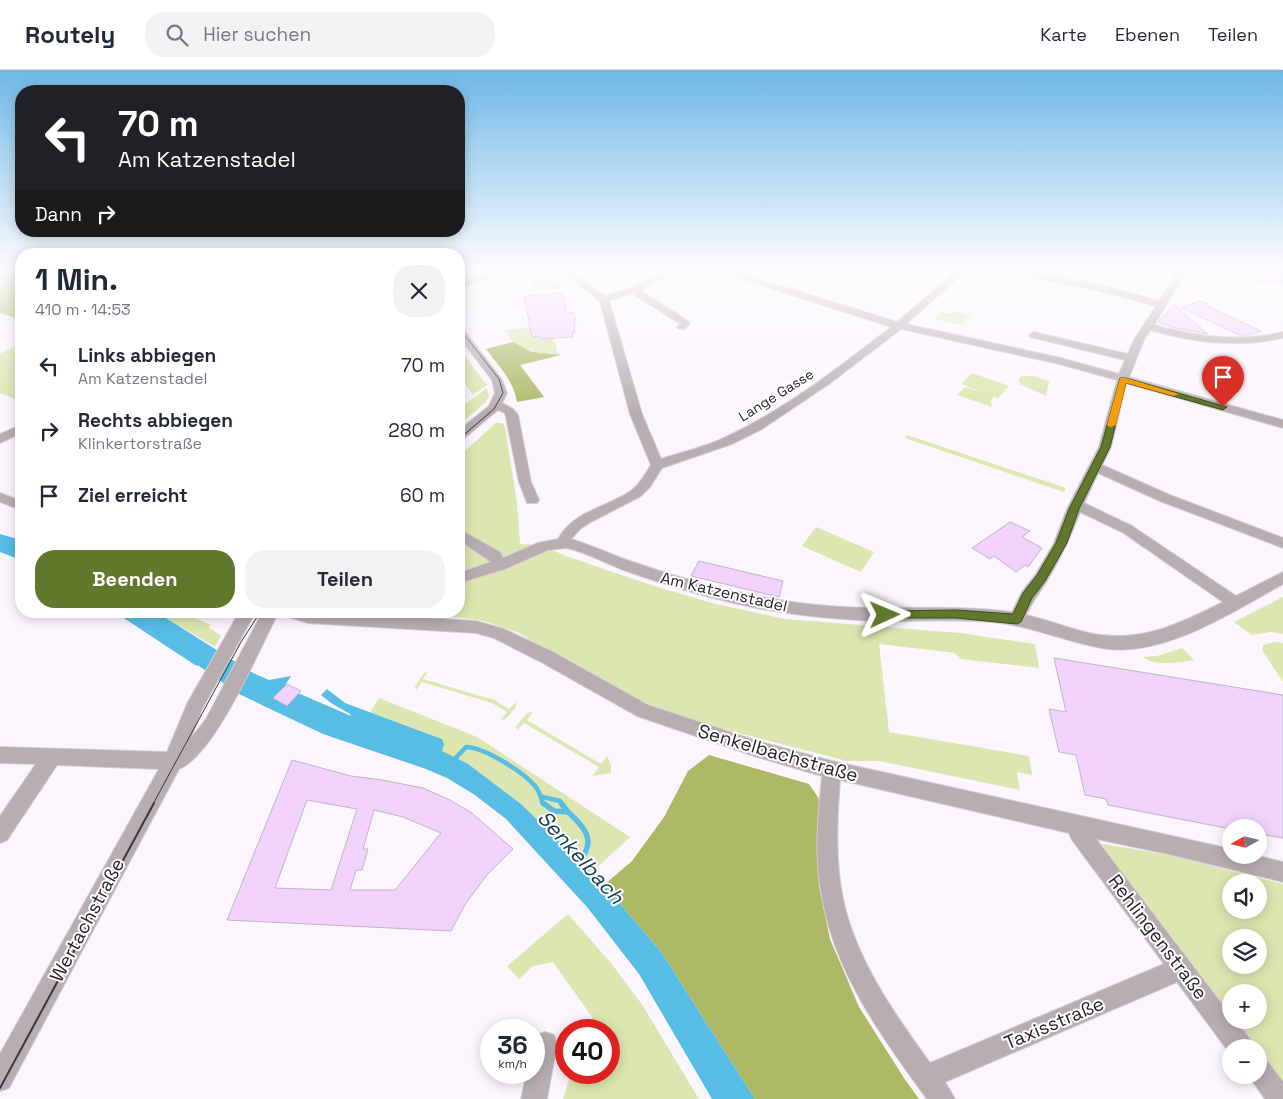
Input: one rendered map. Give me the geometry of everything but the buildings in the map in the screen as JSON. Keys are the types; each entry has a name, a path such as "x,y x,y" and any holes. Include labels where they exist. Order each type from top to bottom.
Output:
{"street":[{"path":"465,576 500,565 545,547 562,543 566,533 577,524 636,493 649,479 657,465 636,414 609,318"},
{"path":"679,318 685,323 682,328"},
{"path":"871,318 898,326 1061,361 1283,424"},
{"name":"Lange Gasse","path":"657,465 728,441 758,426 825,382 907,318"},
{"path":"1017,619 1027,596 1041,578 1061,543 1076,505 1096,467 1108,438 1130,358 1152,318"},
{"path":"1147,326 1204,340 1272,338 1283,334"},
{"path":"1034,335 1130,358"},
{"path":"465,345 500,385 500,397 496,404 465,431"},
{"path":"496,404 509,410 512,415 525,482 532,500"},
{"path":"0,439 15,432"},
{"path":"1096,467 1165,498 1283,543"},
{"path":"0,496 15,503"},
{"path":"1076,505 1127,529 1234,602"},
{"path":"465,538 495,556 500,565"},
{"name":"Am Katzenstadel","path":"562,543 660,577 715,593 774,606 829,612 885,615 956,614 1017,619 1092,639 1132,643 1159,637 1177,630 1283,577"},
{"name":"Wertachstraße","path":"0,1080 173,761 188,718 223,652 244,618"},
{"name":"Wertachstraße","path":"173,761 177,761 198,742 212,724 267,618"},
{"name":"Senkelbachstraße","path":"322,618 476,627 498,633 547,657 643,711 730,741 832,770 1168,844 1283,872"},
{"path":"0,755 173,761"},
{"path":"0,833 52,757"},
{"path":"832,770 828,817 828,867 836,912 851,955 879,1011 942,1099"},
{"name":"Rehlingenstraße","path":"1076,825 1079,833 1234,1039"},
{"name":"Taxisstraße","path":"926,1077 1182,968"},
{"path":"1267,1081 1280,1099"},
{"path":"534,1099 537,1084"}],"green space":[{"path":"936,318 969,318 961,325"},
{"path":"531,327 530,337 538,337 538,340 555,338 552,341 556,343 557,351 561,355 520,365 544,397 517,402 509,380 486,349 513,342 506,330"},
{"path":"513,342 531,352 561,355 520,365 544,397 517,402 509,380 486,349"},
{"path":"15,346 15,399 0,393 0,354"},
{"path":"465,356 487,385 473,395 465,383"},
{"path":"972,373 1009,386 998,398 994,396 991,401 992,407 957,395 965,387 982,392 961,384"},
{"path":"1021,376 1033,376 1049,381 1046,396 1020,384 1018,380"},
{"path":"487,388 489,396 485,403 465,420 465,404"},
{"path":"496,423 502,423 505,427 517,503 520,544 541,545 566,556 651,585 712,603 785,619 960,633 1035,644 1039,668 961,659 955,653 879,644 889,732 1029,756 1032,775 1017,772 1020,790 879,761 847,761 696,722 621,693 519,633 484,621 462,618 465,618 465,451"},
{"path":"907,435 1066,488 1064,492 905,438"},
{"path":"816,527 874,552 861,572 802,546"},
{"path":"1283,597 1283,634 1271,632 1252,635 1234,622"},
{"path":"167,618 195,618 211,625 209,627 221,636 215,647"},
{"path":"1274,642 1283,643 1283,682 1262,650 1263,645"},
{"path":"1182,648 1194,660 1161,663 1143,657 1157,656"},
{"path":"428,671 423,679 494,700 509,709 516,702 516,707 506,719 500,720 507,712 492,703 422,682 416,690 415,686 424,673"},
{"path":"379,698 477,737 630,837 592,872 521,804 442,751 442,739 370,712"},
{"path":"533,712 527,720 601,764 607,756 611,764 611,773 592,776 599,767 524,723 517,730 516,726 527,713"},
{"path":"709,755 809,784 820,800 817,842 819,886 830,939 859,1007 919,1099 755,1099 661,952 604,885 632,861 664,817 688,771"},
{"path":"1098,843 1169,855 1244,874 1222,874 1222,919 1267,919 1267,880 1283,884 1283,1093 1267,1072 1267,1039 1243,1039 1236,1029 1267,1029 1267,984 1222,984 1222,1011"},
{"path":"568,914 611,963 643,1006 699,1099 563,1099 568,1084 620,1084 620,1019 591,1019 592,1017 553,962 533,966 519,979 507,966"}],"water":[{"path":"0,534 15,538 15,558 0,552"},
{"path":"124,618 166,618 253,673 269,680 291,676 284,687 351,716 321,695 327,689 345,703 442,739 444,744 442,751 468,764 521,804 604,885 661,952 755,1099 712,1099 639,974 587,907 506,819 475,795 447,778 323,734 239,694"}],"waterway":[{"name":"Senkelbach","path":"452,762 466,747 483,751 513,768 529,780 538,790 543,804"},
{"name":"Senkelbach","path":"543,797 560,801 562,804"},
{"name":"Senkelbach","path":"543,803 554,811 568,812"},
{"name":"Senkelbach","path":"561,803 568,812"},
{"name":"Senkelbach","path":"568,812 585,831 588,843 583,857 576,865"}],"tram line":[{"path":"465,336 499,379 503,393 494,409 465,434"},
{"path":"153,804 241,642 256,618"},
{"path":"0,1088 154,803"}],"slow traffic":[{"path":"1111,425 1123,380 1174,394"}],"route":[{"path":"885,615 956,614 1017,619 1027,596 1041,578 1061,543 1074,509 1105,447 1123,380 1223,407"}]}
